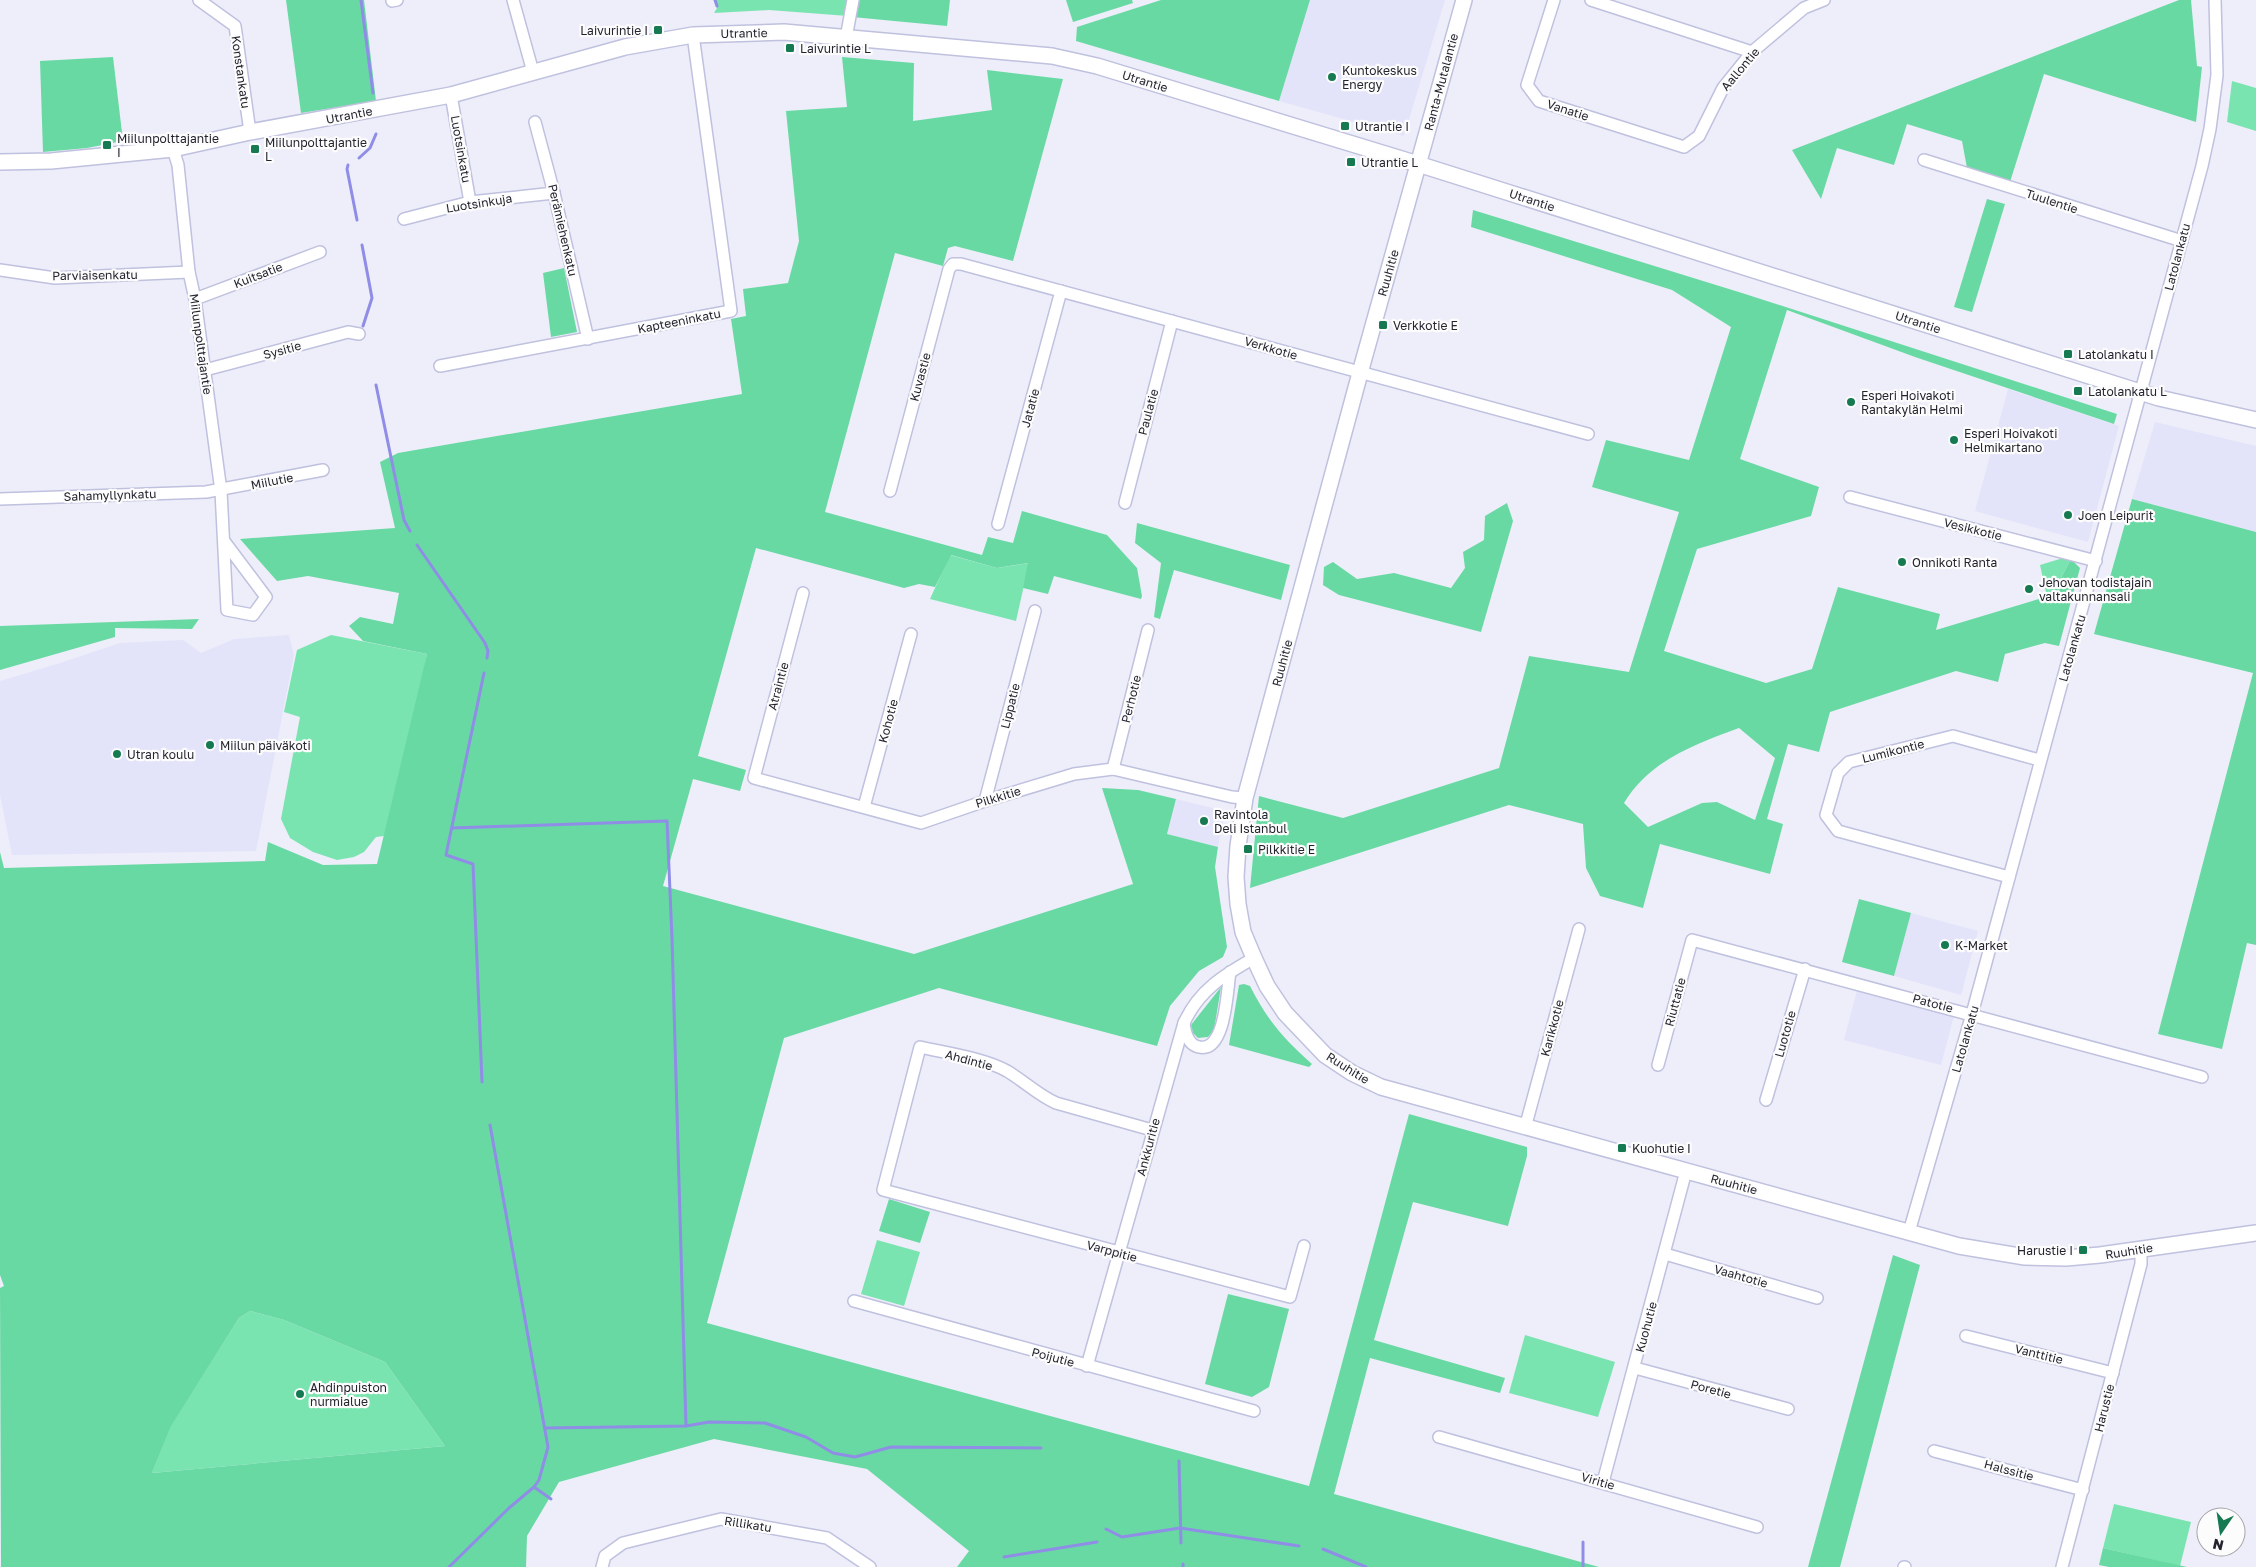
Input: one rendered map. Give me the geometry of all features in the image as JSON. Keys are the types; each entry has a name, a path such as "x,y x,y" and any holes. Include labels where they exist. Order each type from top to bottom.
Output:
{"main road":[{"name":"Ranta-Mutalantie","path":"1418,164 1464,0"},
{"name":"Utrantie","path":"0,162 51,161 173,149 250,132 451,95 625,47 693,35 784,32 1052,56 1088,64 1418,164 2142,393 2212,412 2256,420"},
{"name":"Ruuhitie","path":"1418,164 1245,798 1238,846 1236,877 1238,904 1244,932 1254,958 1267,986 1286,1013 1325,1055 1352,1073 1381,1087 1958,1246 2025,1257 2066,1258 2256,1233"}],"street":[{"name":"Konstankatu","path":"200,0 235,26 250,132"},
{"path":"392,0 397,0"},
{"path":"513,0 533,72"},
{"path":"846,38 853,0"},
{"name":"Vanatie","path":"1554,0 1527,85 1539,101 1684,147 1699,136"},
{"path":"1591,0 1752,52"},
{"name":"Aallontie","path":"1699,136 1723,88 1752,52 1802,4 1824,0"},
{"name":"Latolankatu","path":"1908,1232 1972,1014 2039,760 2096,561 2202,166 2215,96 2217,60 2215,0"},
{"name":"Kapteeninkatu","path":"440,366 731,311 693,35"},
{"name":"Luotsinkatu","path":"451,95 470,202"},
{"name":"Perämiehenkatu","path":"535,122 554,193 588,339"},
{"name":"Miilunpolttajantie","path":"173,149 178,165 190,272 221,491 227,610 253,615 266,597 224,541"},
{"name":"Tuulentie","path":"1924,160 2182,241"},
{"name":"Luotsinkuja","path":"404,219 470,202 554,193"},
{"name":"Kuitsatie","path":"195,299 320,252"},
{"name":"Verkkotie","path":"953,264 961,264 1588,434"},
{"name":"Kuvastie","path":"890,491 949,269 953,264"},
{"name":"Parviaisenkatu","path":"0,270 55,278 190,272"},
{"name":"Jatatie","path":"998,524 1061,291"},
{"name":"Paulatie","path":"1125,503 1172,321"},
{"name":"Sysitie","path":"205,370 348,332 359,334"},
{"name":"Miilutie","path":"221,491 323,470"},
{"name":"Sahamyllynkatu","path":"0,499 221,491"},
{"name":"Vesikkotie","path":"1850,497 2096,561"},
{"name":"Atraintie","path":"754,778 803,593"},
{"name":"Lippatie","path":"986,800 1034,611"},
{"name":"Perhotie","path":"1113,769 1148,630"},
{"name":"Kohotie","path":"864,807 911,634"},
{"name":"Lumikontie","path":"2009,877 1838,831 1826,815 1838,773 1849,762 1953,736 2039,760"},
{"name":"Pilkkitie","path":"754,778 921,823 986,800 1074,774 1113,769 1232,797 1245,798"},
{"name":"Karikkotie","path":"1525,1128 1579,929"},
{"name":"Patotie","path":"1692,940 2202,1077"},
{"name":"Riuttatie","path":"1658,1065 1692,940"},
{"name":"Ankkuritie","path":"1087,1366 1152,1130 1188,1012 1207,988 1254,958"},
{"name":"Luototie","path":"1766,1100 1805,969"},
{"path":"1184,1023 1190,1042 1198,1047 1208,1047 1215,1041 1223,1019 1230,972"},
{"name":"Ahdintie","path":"883,1190 920,1047 993,1065 1007,1071 1041,1096 1056,1103 1152,1130"},
{"name":"Kuohutie","path":"1603,1482 1635,1368 1686,1171"},
{"name":"Varppitie","path":"883,1190 1290,1297 1304,1246"},
{"name":"Harustie","path":"2062,1567 2141,1264 2141,1249"},
{"name":"Vaahtotie","path":"1665,1254 1817,1298"},
{"name":"Poijutie","path":"854,1301 1254,1411"},
{"name":"Vanttitie","path":"1966,1336 2113,1373"},
{"name":"Poretie","path":"1635,1368 1788,1409"},
{"name":"Viritie","path":"1439,1437 1603,1482 1757,1528"},
{"name":"Halssitie","path":"1934,1451 2083,1490"},
{"name":"Rillikatu","path":"602,1567 605,1556 623,1543 721,1519 827,1538 870,1567"}],"shaded area":[{"path":"1310,0 1445,0 1404,136 1279,101"},
{"path":"2008,389 2119,426 2088,542 1975,511"},
{"path":"2155,422 2256,446 2256,532 2132,499"},
{"path":"289,635 294,655 256,851 12,855 0,795 0,681 120,643 183,640 201,653 234,639"},
{"path":"1176,799 1225,811 1218,847 1167,834"},
{"path":"1911,913 1978,931 1961,995 1894,976"},
{"path":"1858,987 1955,1012 1941,1065 1844,1040"}],"green space":[{"path":"286,0 364,0 376,101 301,113"},
{"path":"715,0 851,0 848,16 769,10 714,13 717,8"},
{"path":"855,0 950,0 947,26 852,17"},
{"path":"1066,0 1132,0 1133,3 1073,22"},
{"path":"1161,0 1310,0 1279,101 1076,41 1077,27"},
{"path":"2179,0 2191,0 2197,66 2202,67 2196,122 2044,74 2010,182 1967,168 1962,141 1907,124 1894,165 1837,148 1821,199 1792,150"},
{"path":"113,57 123,141 87,148 43,152 40,61"},
{"path":"842,57 914,63 913,121 992,110 987,70 1063,79 1013,261 955,246 948,248 943,266 895,253 825,512 982,555 988,537 1013,543 1022,511 1107,535 1137,568 1142,596 1141,599 1054,576 1048,594 1023,588 1028,563 997,568 951,555 935,587 919,584 904,588 756,548 698,756 746,770 740,791 693,779 663,886 914,954 1133,884 1102,788 1138,790 1176,799 1167,834 1218,847 1215,867 1227,947 1223,957 1199,971 1170,1006 1157,1046 939,988 784,1038 707,1323 1309,1486 1409,1114 1527,1147 1527,1156 1508,1226 1413,1202 1374,1340 1505,1378 1500,1393 1370,1358 1334,1494 1599,1567 957,1567 969,1551 867,1469 714,1439 559,1482 527,1536 526,1567 1,1567 0,1288 4,1286 0,1275 0,852 4,868 265,861 268,842 323,865 377,864 427,654 363,641 349,626 360,617 393,624 399,593 308,576 277,581 240,539 395,528 380,462 398,453 742,394 731,319 746,316 743,289 788,283 799,241 786,111 847,107","holes":["250,1311 284,1320 385,1362 445,1446 152,1473 171,1426 239,1318"]},
{"path":"2232,81 2256,88 2256,131 2227,122"},
{"path":"1987,199 2005,204 1972,312 1954,307"},
{"path":"1473,210 1742,293 2117,414 2114,424 1915,357 1787,310 1740,459 1819,487 1811,516 1697,549 1664,651 1766,683 1812,669 1838,587 1940,614 1936,630 2052,595 2071,559 2080,568 2059,646 2045,643 2005,654 1998,682 1956,671 1830,712 1819,752 1788,744 1767,819 1783,824 1770,874 1660,844 1643,908 1600,896 1586,868 1583,824 1509,805 1250,888 1259,796 1343,818 1499,768 1529,656 1629,672 1679,512 1592,487 1606,440 1689,460 1731,327 1672,290 1471,227","holes":["1739,728 1775,758 1755,820 1717,802 1702,803 1648,827 1624,803 1634,788 1660,765 1690,748"]},
{"path":"564,268 577,332 551,337 543,273"},
{"path":"2132,499 2256,532 2256,945 2247,943 2222,1049 2158,1034 2253,673 2094,634"},
{"path":"1507,503 1513,521 1481,632 1339,595 1323,585 1324,567 1333,562 1357,579 1394,573 1451,588 1465,568 1463,552 1484,540 1485,516"},
{"path":"1137,523 1290,565 1281,600 1174,570 1160,619 1154,617 1161,563 1135,543"},
{"path":"950,555 997,568 1029,563 1016,621 930,599"},
{"path":"2063,558 2071,559 2052,595 2047,597 2040,565"},
{"path":"199,619 192,629 115,628 115,637 0,670 0,626"},
{"path":"331,635 427,654 392,835 376,837 364,852 354,857 337,860 313,852 290,838 281,819 300,717 284,712 297,650"},
{"path":"1859,899 1911,913 1894,976 1842,962"},
{"path":"1239,985 1250,986 1263,1009 1277,1028 1312,1064 1309,1067 1229,1045"},
{"path":"1221,987 1214,1030 1208,1037 1198,1038 1193,1033 1191,1025"},
{"path":"889,1199 930,1212 920,1243 879,1231"},
{"path":"877,1240 920,1252 904,1306 861,1294"},
{"path":"1893,1255 1920,1265 1840,1567 1808,1567"},
{"path":"1228,1294 1289,1309 1269,1387 1252,1397 1205,1384"},
{"name":"Ahdinpuiston nurmialue","path":"250,1311 284,1320 385,1362 445,1446 152,1473 171,1425 239,1318"},
{"path":"1525,1335 1615,1362 1598,1417 1509,1393"},
{"path":"2114,1504 2191,1522 2180,1566 2103,1548"},
{"path":"2103,1548 2187,1567 2109,1567 2099,1565"}],"waterway":[{"path":"361,0 373,93"},
{"path":"715,0 717,6"},
{"path":"359,158 370,148 376,134"},
{"path":"348,165 347,169 357,220"},
{"path":"362,245 372,298 363,326"},
{"path":"376,385 404,520 410,531"},
{"path":"417,545 485,643 488,651 487,658"},
{"path":"482,1082 473,864 446,855 484,673"},
{"path":"452,828 667,821 686,1426"},
{"path":"449,1567 509,1508 534,1487 539,1480 548,1447 490,1125"},
{"path":"545,1428 686,1426 709,1422 765,1423 806,1437 833,1453 855,1457 891,1447 1041,1448"},
{"path":"1179,1461 1181,1543"},
{"path":"534,1487 551,1499"},
{"path":"1106,1529 1122,1537 1180,1528 1299,1546"},
{"path":"1004,1557 1097,1542"},
{"path":"1583,1542 1583,1567"},
{"path":"1323,1549 1366,1567"}],"place":[{"name":"Laivurintie I","path":"658,30"},
{"name":"Laivurintie L","path":"790,48"},
{"name":"Kuntokeskus Energy","path":"1332,77"},
{"name":"Utrantie I","path":"1345,126"},
{"name":"Miilunpolttajantie I","path":"107,145"},
{"name":"Miilunpolttajantie L","path":"255,149"},
{"name":"Utrantie L","path":"1351,162"},
{"name":"Verkkotie E","path":"1383,325"},
{"name":"Latolankatu I","path":"2068,354"},
{"name":"Latolankatu L","path":"2078,391"},
{"name":"Esperi Hoivakoti Rantakylän Helmi","path":"1851,402"},
{"name":"Esperi Hoivakoti Helmikartano","path":"1954,440"},
{"name":"Joen Leipurit","path":"2068,515"},
{"name":"Onnikoti Ranta","path":"1902,562"},
{"name":"Jehovan todistajain valtakunnansali","path":"2029,589"},
{"name":"Miilun päiväkoti","path":"210,745"},
{"name":"Utran koulu","path":"117,754"},
{"name":"Ravintola Deli Istanbul","path":"1204,821"},
{"name":"Pilkkitie E","path":"1248,849"},
{"name":"K-Market","path":"1945,945"},
{"name":"Kuohutie I","path":"1622,1148"},
{"name":"Harustie I","path":"2083,1250"},
{"name":"Ahdinpuiston nurmialue","path":"300,1394"}]}
